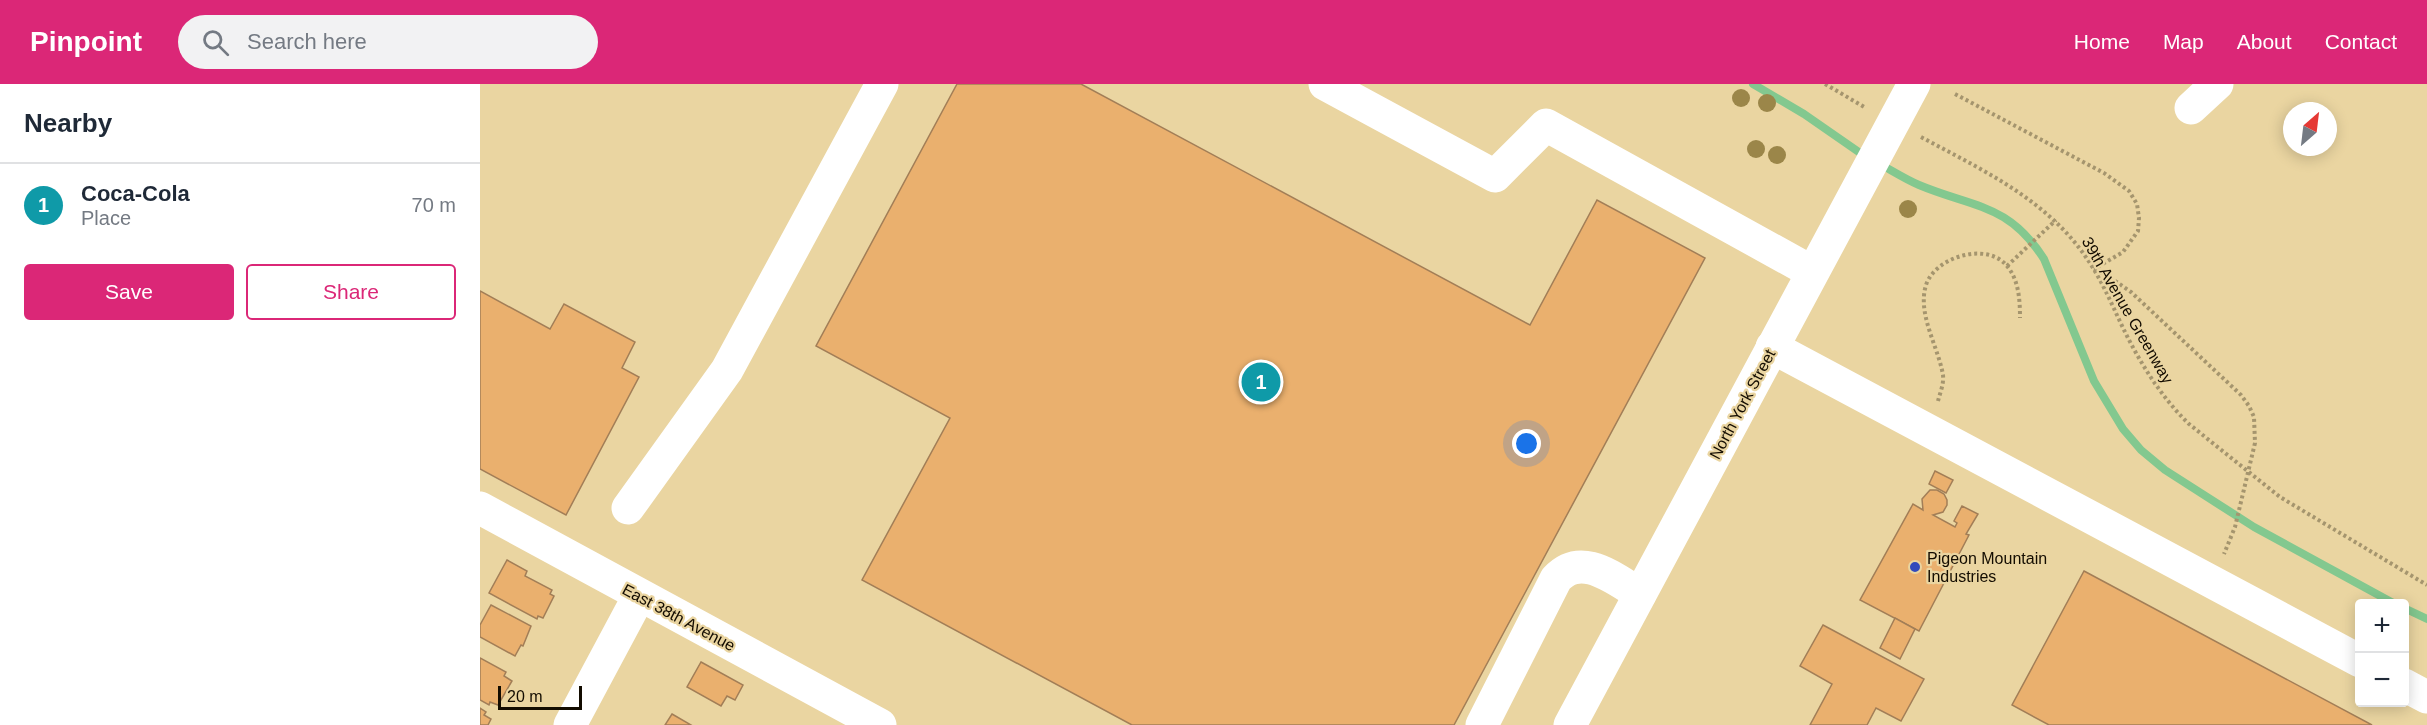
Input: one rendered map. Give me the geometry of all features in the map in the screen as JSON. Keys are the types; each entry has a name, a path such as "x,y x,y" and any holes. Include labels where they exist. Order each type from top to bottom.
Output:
{"street":[{"path":"628,508 727,370 882,84"},
{"path":"1325,84 1495,177 1546,124 1812,272"},
{"path":"2191,108 2217,84"},
{"name":"North York Street","path":"1570,725 1913,86"},
{"path":"1772,347 2355,658"},
{"name":"East 38th Avenue","path":"480,508 639,596 830,713 880,725"},
{"path":"1482,725 1556,579 1564,570 1576,566 1588,567 1640,594"},
{"path":"570,725 639,596"},
{"path":"2409,688 2427,697"}],"path":[{"path":"1825,84 1871,111"},
{"path":"1955,94 2104,173 2129,190 2137,204 2138,231 2123,252 2094,269"},
{"name":"39th Avenue Greenway","path":"1912,133 2009,184 2056,220 2094,269 2127,337 2175,410 2247,472 2297,508 2427,585"},
{"path":"2007,266 2056,220"},
{"path":"1937,400 1943,384 1943,376 1925,311 1926,286 1930,277 1945,262 1976,254 1988,254 2007,266 2017,289 2020,318"},
{"path":"2094,269 2131,292 2249,405 2256,428 2252,458 2235,527 2222,557"}],"building":[{"path":"957,84 1081,84 1530,325 1597,200 1705,258 1454,725 1132,725 862,580 950,418 816,346"},
{"path":"480,291 550,329 564,304 635,342 622,368 639,377 566,515 480,469"},
{"path":"1935,471 1953,480 1946,493 1929,484"},
{"name":"Pigeon Mountain Industries","path":"1930,490 1937,490 1944,494 1947,500 1943,512 1933,515 1955,527 1957,523 1954,521 1962,506 1978,514 1919,631 1860,600 1913,504 1923,510 1922,499"},
{"path":"507,560 527,571 525,576 552,590 550,594 554,596 543,618 538,616 537,619 489,593"},
{"path":"2084,571 2372,725 2049,725 2012,705"},
{"path":"491,605 531,626 523,646 521,645 515,656 480,637 480,625"},
{"path":"1895,618 1915,629 1900,659 1880,648"},
{"path":"1823,625 1924,679 1901,721 1876,708 1867,725 1810,725 1832,684 1800,666"},
{"path":"480,658 506,672 504,676 512,681 498,705 490,702 489,705 480,700"},
{"path":"701,662 743,685 735,700 727,696 721,706 687,687"},
{"path":"480,708 486,712 484,715 491,719 488,725 480,725"},
{"path":"672,714 691,725 665,725"}],"waterway":[{"path":"1753,84 1804,114 1866,157"},
{"path":"1878,163 1919,185 2003,217 2031,241 2044,259 2094,381 2123,429 2141,450 2165,470 2254,527 2386,599"},
{"path":"2409,610 2427,619"}],"place":[{"name":"Coca-Cola","path":"1261,382"},
{"name":"Pigeon Mountain Industries","path":"1915,567"}]}
